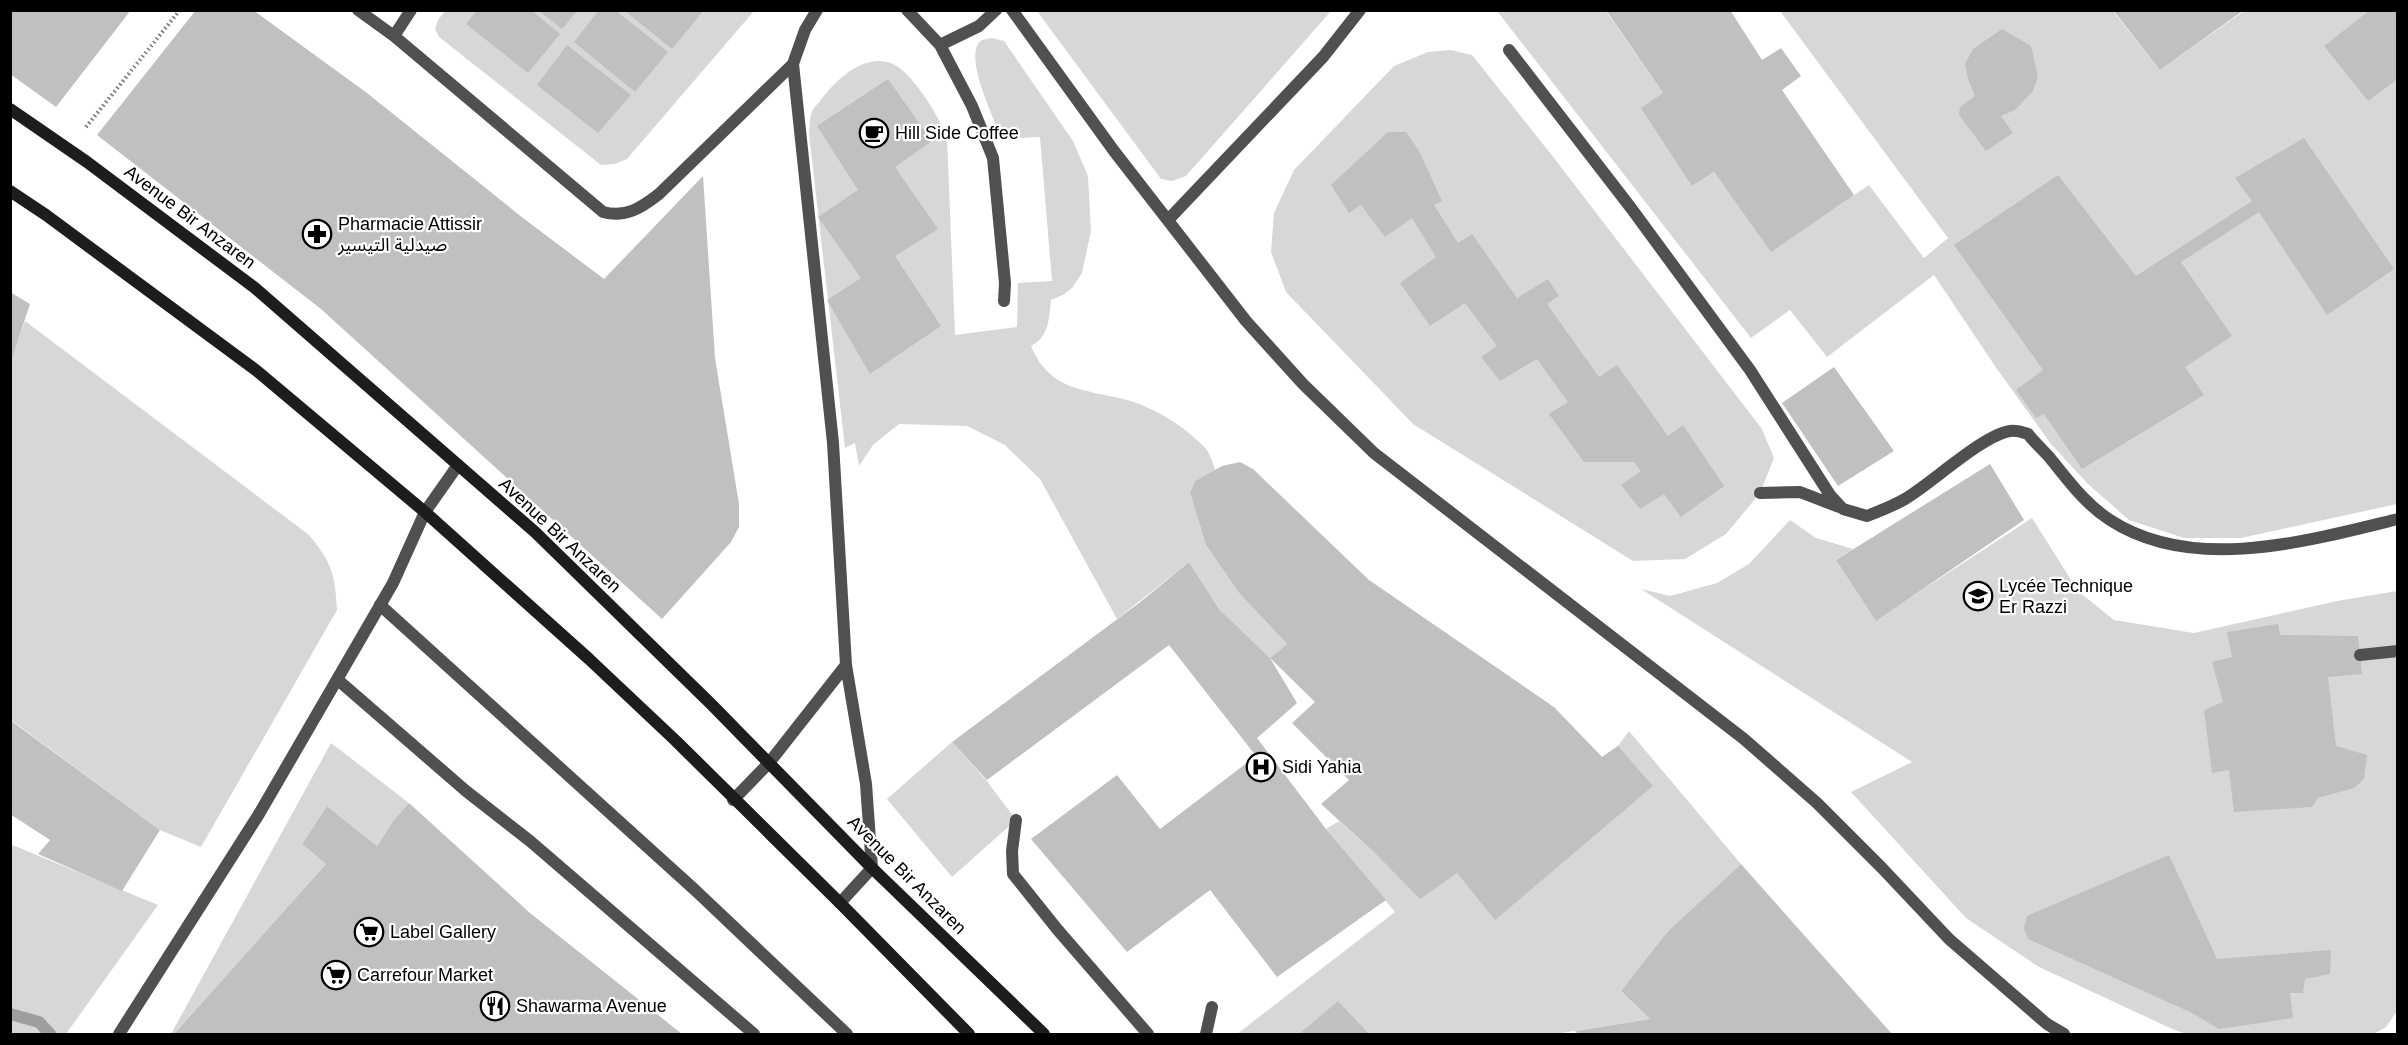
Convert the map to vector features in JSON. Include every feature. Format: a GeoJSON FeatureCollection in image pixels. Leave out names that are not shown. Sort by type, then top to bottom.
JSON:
{"type":"FeatureCollection","features":[{"type":"Feature","properties":{"kind":"main road","name":"Avenue Bir Anzaren"},"geometry":{"type":"LineString","coordinates":[[10,109],[68,149],[255,288],[534,532],[769,763],[872,868],[1044,1035]]}},
{"type":"Feature","properties":{"kind":"main road"},"geometry":{"type":"LineString","coordinates":[[10,191],[46,214],[257,371],[425,512],[598,667],[676,741],[733,800],[840,903],[969,1035]]}},
{"type":"Feature","properties":{"kind":"street"},"geometry":{"type":"LineString","coordinates":[[358,10],[394,36],[603,212],[614,215],[640,209],[659,194],[793,64]]}},
{"type":"Feature","properties":{"kind":"street"},"geometry":{"type":"LineString","coordinates":[[394,36],[411,10]]}},
{"type":"Feature","properties":{"kind":"street"},"geometry":{"type":"LineString","coordinates":[[817,10],[805,30],[793,64],[833,443],[846,665],[866,784],[872,868],[840,903]]}},
{"type":"Feature","properties":{"kind":"street"},"geometry":{"type":"LineString","coordinates":[[907,10],[940,45],[972,106],[993,158],[1005,283],[1004,301]]}},
{"type":"Feature","properties":{"kind":"street"},"geometry":{"type":"LineString","coordinates":[[940,45],[980,26],[996,10]]}},
{"type":"Feature","properties":{"kind":"street"},"geometry":{"type":"LineString","coordinates":[[1012,10],[1114,151],[1246,321],[1303,384],[1374,453],[1744,739],[1817,803],[1949,939],[2047,1024],[2064,1035]]}},
{"type":"Feature","properties":{"kind":"street"},"geometry":{"type":"LineString","coordinates":[[1168,220],[1323,57],[1360,10]]}},
{"type":"Feature","properties":{"kind":"street"},"geometry":{"type":"LineString","coordinates":[[1509,50],[1750,370],[1830,495],[1843,509]]}},
{"type":"Feature","properties":{"kind":"street"},"geometry":{"type":"LineString","coordinates":[[1760,493],[1800,492],[1867,516],[1905,499],[1973,450],[2001,434],[2019,431],[2028,434],[2069,483],[2108,519],[2139,536],[2159,543],[2216,551],[2280,543],[2397,519]]}},
{"type":"Feature","properties":{"kind":"street"},"geometry":{"type":"LineString","coordinates":[[119,1035],[259,814],[393,583],[425,512],[458,465]]}},
{"type":"Feature","properties":{"kind":"street"},"geometry":{"type":"LineString","coordinates":[[380,605],[695,890],[847,1035]]}},
{"type":"Feature","properties":{"kind":"street"},"geometry":{"type":"LineString","coordinates":[[2360,655],[2397,651]]}},
{"type":"Feature","properties":{"kind":"street"},"geometry":{"type":"LineString","coordinates":[[733,800],[769,763],[846,665]]}},
{"type":"Feature","properties":{"kind":"street"},"geometry":{"type":"LineString","coordinates":[[338,680],[466,791],[530,840],[754,1035]]}},
{"type":"Feature","properties":{"kind":"street"},"geometry":{"type":"LineString","coordinates":[[1016,820],[1012,851],[1013,874],[1148,1035]]}},
{"type":"Feature","properties":{"kind":"street"},"geometry":{"type":"LineString","coordinates":[[1206,1035],[1212,1007]]}},
{"type":"Feature","properties":{"kind":"path"},"geometry":{"type":"LineString","coordinates":[[68,149],[180,10]]}},
{"type":"Feature","properties":{"kind":"shaded area"},"geometry":{"type":"Polygon","coordinates":[[[445,11],[754,11],[627,159],[615,164],[601,165],[439,37],[435,29],[445,11]]]}},
{"type":"Feature","properties":{"kind":"shaded area"},"geometry":{"type":"Polygon","coordinates":[[[1037,11],[1331,11],[1186,176],[1172,181],[1161,179],[1037,11]]]}},
{"type":"Feature","properties":{"kind":"shaded area"},"geometry":{"type":"Polygon","coordinates":[[[1497,11],[1606,11],[1663,93],[1692,186],[1714,172],[1771,251],[1869,185],[1924,258],[1948,238],[1780,11],[2113,11],[2160,70],[2244,11],[2397,11],[2397,504],[2241,538],[2184,538],[2129,520],[2088,484],[2051,444],[1934,275],[1827,357],[1790,310],[1751,338],[1497,11]]]}},
{"type":"Feature","properties":{"kind":"shaded area"},"geometry":{"type":"Polygon","coordinates":[[[992,38],[1004,41],[1073,141],[1088,176],[1091,231],[1082,273],[1072,288],[1051,300],[1049,321],[1045,332],[1031,346],[1048,372],[1059,380],[1084,390],[1137,403],[1159,413],[1180,426],[1206,449],[1215,470],[1195,481],[1190,493],[1206,545],[1239,593],[1287,644],[1270,658],[1219,609],[1189,562],[1117,619],[1040,479],[1005,445],[967,426],[899,424],[873,445],[859,466],[855,443],[845,448],[809,134],[811,114],[842,77],[861,65],[882,61],[893,64],[908,76],[932,108],[947,137],[955,335],[1017,327],[1018,283],[1052,281],[1040,137],[1002,139],[982,88],[975,58],[977,47],[982,40],[992,38]]]}},
{"type":"Feature","properties":{"kind":"shaded area"},"geometry":{"type":"Polygon","coordinates":[[[1451,50],[1472,55],[1762,429],[1774,458],[1760,493],[1726,534],[1685,559],[1633,561],[1413,424],[1286,292],[1271,252],[1274,213],[1294,170],[1394,66],[1428,52],[1451,50]]]}},
{"type":"Feature","properties":{"kind":"shaded area"},"geometry":{"type":"Polygon","coordinates":[[[25,321],[309,535],[323,553],[331,570],[337,610],[201,847],[160,830],[11,720],[10,362],[25,321]]]}},
{"type":"Feature","properties":{"kind":"shaded area"},"geometry":{"type":"Polygon","coordinates":[[[2032,518],[2078,591],[2114,620],[2194,633],[2337,601],[2397,591],[2397,1011],[2386,1027],[2374,1034],[2186,1034],[2039,967],[1966,918],[1851,792],[1912,762],[1641,589],[1670,596],[1717,583],[1749,564],[1790,520],[1816,538],[1853,549],[1836,560],[1876,620],[2032,518]]]}},
{"type":"Feature","properties":{"kind":"shaded area"},"geometry":{"type":"Polygon","coordinates":[[[1553,707],[1602,757],[1618,746],[1629,731],[1741,864],[1667,932],[1621,991],[1650,1019],[1555,1034],[1237,1034],[1395,912],[1326,829],[1339,821],[1376,854],[1553,707]]]}},
{"type":"Feature","properties":{"kind":"shaded area"},"geometry":{"type":"Polygon","coordinates":[[[952,742],[986,780],[1016,820],[952,877],[887,799],[952,742]]]}},
{"type":"Feature","properties":{"kind":"shaded area"},"geometry":{"type":"Polygon","coordinates":[[[331,743],[409,803],[393,821],[377,846],[327,806],[302,844],[326,864],[174,1034],[171,1034],[331,743]]]}},
{"type":"Feature","properties":{"kind":"shaded area"},"geometry":{"type":"Polygon","coordinates":[[[10,844],[158,905],[66,1034],[11,1034],[10,844]]]}},
{"type":"Feature","properties":{"kind":"building"},"geometry":{"type":"Polygon","coordinates":[[[10,10],[131,10],[56,107],[10,74],[10,10]]]}},
{"type":"Feature","properties":{"kind":"building"},"geometry":{"type":"Polygon","coordinates":[[[196,10],[253,10],[367,93],[523,218],[604,279],[703,176],[715,358],[739,504],[739,527],[731,542],[662,619],[321,309],[97,135],[196,10]]]}},
{"type":"Feature","properties":{"kind":"building"},"geometry":{"type":"Polygon","coordinates":[[[477,10],[531,10],[560,34],[528,73],[466,24],[477,10]]]}},
{"type":"Feature","properties":{"kind":"building"},"geometry":{"type":"Polygon","coordinates":[[[538,10],[578,10],[562,29],[538,10]]]}},
{"type":"Feature","properties":{"kind":"building"},"geometry":{"type":"Polygon","coordinates":[[[599,10],[615,10],[668,52],[635,92],[574,42],[599,10]]]}},
{"type":"Feature","properties":{"kind":"building"},"geometry":{"type":"Polygon","coordinates":[[[624,10],[704,10],[672,49],[624,10]]]}},
{"type":"Feature","properties":{"kind":"building"},"geometry":{"type":"Polygon","coordinates":[[[1606,10],[1730,10],[1762,60],[1781,48],[1801,76],[1782,90],[1854,195],[1771,252],[1714,172],[1692,186],[1641,108],[1663,93],[1606,10]]]}},
{"type":"Feature","properties":{"kind":"building"},"geometry":{"type":"Polygon","coordinates":[[[2113,10],[2244,10],[2160,70],[2113,10]]]}},
{"type":"Feature","properties":{"kind":"building"},"geometry":{"type":"Polygon","coordinates":[[[2370,10],[2398,10],[2398,79],[2368,101],[2324,46],[2370,10]]]}},
{"type":"Feature","properties":{"kind":"building"},"geometry":{"type":"Polygon","coordinates":[[[2002,29],[2031,46],[2038,76],[2033,91],[2015,110],[2001,116],[2013,133],[1986,151],[1959,115],[1960,107],[1975,96],[1965,64],[1973,49],[2002,29]]]}},
{"type":"Feature","properties":{"kind":"building"},"geometry":{"type":"Polygon","coordinates":[[[567,45],[631,95],[598,133],[537,85],[567,45]]]}},
{"type":"Feature","properties":{"kind":"building"},"geometry":{"type":"Polygon","coordinates":[[[888,79],[932,141],[895,167],[938,229],[895,256],[941,326],[870,374],[827,300],[861,278],[818,217],[858,190],[817,126],[888,79]]]}},
{"type":"Feature","properties":{"kind":"building"},"geometry":{"type":"Polygon","coordinates":[[[1388,132],[1406,132],[1419,151],[1442,201],[1434,205],[1458,243],[1472,234],[1517,298],[1548,279],[1559,296],[1547,304],[1599,377],[1617,365],[1668,436],[1683,425],[1724,486],[1681,517],[1664,494],[1640,509],[1621,485],[1641,471],[1634,462],[1584,462],[1549,414],[1568,402],[1537,359],[1500,381],[1481,357],[1497,346],[1465,303],[1430,326],[1400,283],[1436,257],[1412,218],[1385,237],[1361,205],[1349,213],[1331,185],[1388,132]]]}},
{"type":"Feature","properties":{"kind":"building"},"geometry":{"type":"Polygon","coordinates":[[[2304,138],[2394,269],[2327,315],[2259,212],[2181,262],[2232,336],[2185,367],[2204,395],[2082,469],[2044,414],[2036,418],[2016,390],[2043,370],[1954,245],[2058,175],[2136,276],[2252,201],[2235,178],[2304,138]]]}},
{"type":"Feature","properties":{"kind":"building"},"geometry":{"type":"Polygon","coordinates":[[[10,292],[30,304],[11,361],[10,361],[10,292]]]}},
{"type":"Feature","properties":{"kind":"building"},"geometry":{"type":"Polygon","coordinates":[[[1834,367],[1894,451],[1838,486],[1782,403],[1834,367]]]}},
{"type":"Feature","properties":{"kind":"building"},"geometry":{"type":"Polygon","coordinates":[[[1240,462],[1253,469],[1369,580],[1554,707],[1602,757],[1618,746],[1653,786],[1495,920],[1457,873],[1420,899],[1376,854],[1321,804],[1349,780],[1292,723],[1315,702],[1270,658],[1287,644],[1239,593],[1206,545],[1190,493],[1195,481],[1222,466],[1240,462]]]}},
{"type":"Feature","properties":{"kind":"building"},"geometry":{"type":"Polygon","coordinates":[[[1990,464],[2024,520],[1876,621],[1836,560],[1990,464]]]}},
{"type":"Feature","properties":{"kind":"building","name":"Sidi Yahia"},"geometry":{"type":"Polygon","coordinates":[[[1189,562],[1219,609],[1270,658],[1297,703],[1257,738],[1326,829],[1386,900],[1277,977],[1210,890],[1127,952],[1031,839],[1117,775],[1160,829],[1256,756],[1169,645],[987,780],[952,742],[1139,603],[1189,562]]]}},
{"type":"Feature","properties":{"kind":"building"},"geometry":{"type":"Polygon","coordinates":[[[2278,624],[2280,635],[2358,636],[2362,674],[2328,677],[2336,746],[2367,755],[2364,779],[2354,788],[2318,798],[2312,807],[2234,812],[2229,770],[2212,773],[2204,710],[2223,702],[2212,662],[2232,657],[2227,632],[2278,624]]]}},
{"type":"Feature","properties":{"kind":"building"},"geometry":{"type":"Polygon","coordinates":[[[10,720],[160,830],[122,891],[38,854],[50,840],[10,814],[10,720]]]}},
{"type":"Feature","properties":{"kind":"building","name":"Label Gallery"},"geometry":{"type":"Polygon","coordinates":[[[409,803],[530,913],[682,1034],[174,1034],[326,864],[302,844],[327,806],[377,846],[393,821],[409,803]]]}},
{"type":"Feature","properties":{"kind":"building"},"geometry":{"type":"Polygon","coordinates":[[[2169,855],[2217,959],[2331,950],[2330,974],[2305,979],[2303,993],[2290,993],[2293,1018],[2219,1029],[2190,1012],[2028,939],[2024,928],[2027,916],[2169,855]]]}},
{"type":"Feature","properties":{"kind":"building"},"geometry":{"type":"Polygon","coordinates":[[[1741,864],[1892,1034],[1578,1034],[1575,1031],[1650,1019],[1621,991],[1667,932],[1741,864]]]}},
{"type":"Feature","properties":{"kind":"building"},"geometry":{"type":"Polygon","coordinates":[[[1338,1001],[1369,1034],[1299,1034],[1338,1001]]]}},
{"type":"Feature","properties":{"kind":"waterway"},"geometry":{"type":"LineString","coordinates":[[10,1014],[39,1022],[50,1034]]}},
{"type":"Feature","properties":{"kind":"place","name":"Hill Side Coffee"},"geometry":{"type":"Point","coordinates":[874,133]}},
{"type":"Feature","properties":{"kind":"place","name":"Pharmacie Attissir صيدلية التيسير"},"geometry":{"type":"Point","coordinates":[317,234]}},
{"type":"Feature","properties":{"kind":"place","name":"Lycée Technique Er Razzi"},"geometry":{"type":"Point","coordinates":[1978,596]}},
{"type":"Feature","properties":{"kind":"place","name":"Sidi Yahia"},"geometry":{"type":"Point","coordinates":[1261,767]}},
{"type":"Feature","properties":{"kind":"place","name":"Label Gallery"},"geometry":{"type":"Point","coordinates":[369,932]}},
{"type":"Feature","properties":{"kind":"place","name":"Carrefour Market"},"geometry":{"type":"Point","coordinates":[336,975]}},
{"type":"Feature","properties":{"kind":"place","name":"Shawarma Avenue"},"geometry":{"type":"Point","coordinates":[495,1006]}}]}
